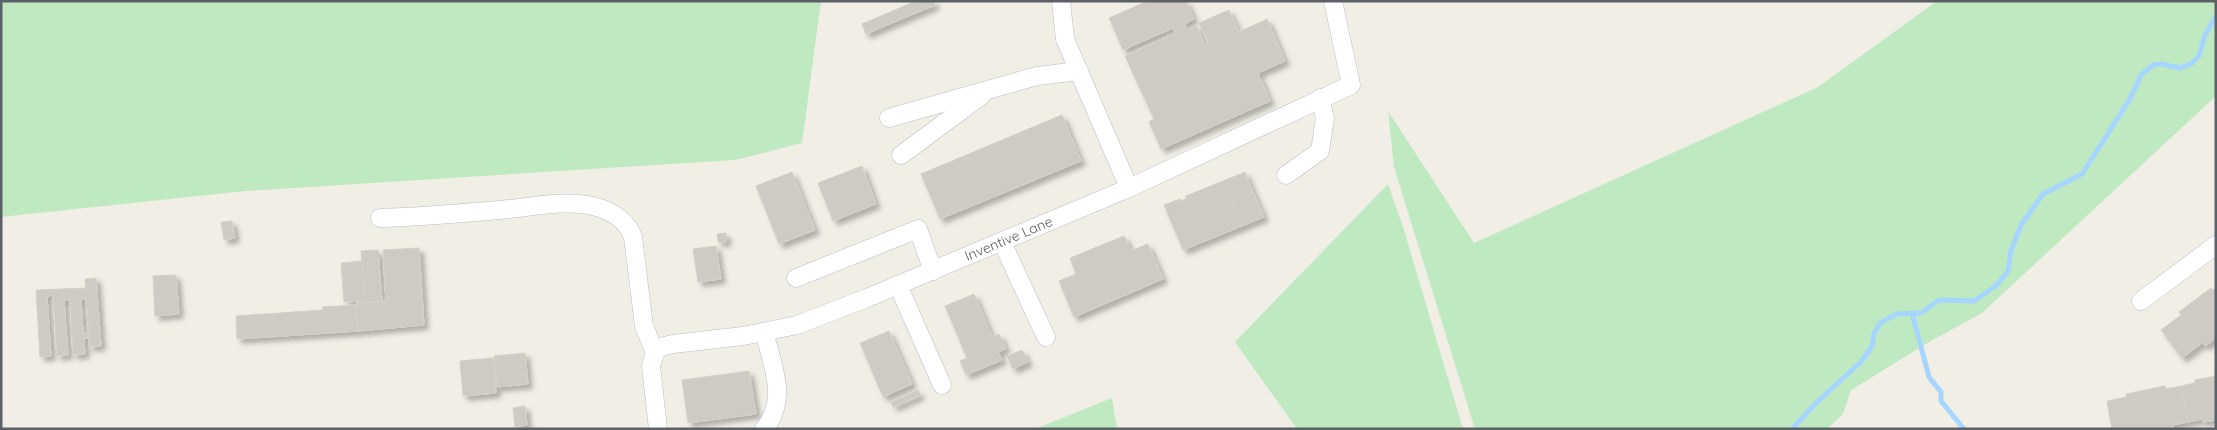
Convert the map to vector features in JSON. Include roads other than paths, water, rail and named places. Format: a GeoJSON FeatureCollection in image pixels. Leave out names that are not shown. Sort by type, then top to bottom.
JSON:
{"type":"FeatureCollection","features":[{"type":"Feature","properties":{"kind":"street"},"geometry":{"type":"LineString","coordinates":[[1061,1],[1064,39],[1129,188]]}},
{"type":"Feature","properties":{"kind":"street","name":"Inventive Lane"},"geometry":{"type":"LineString","coordinates":[[655,353],[661,347],[673,344],[764,332],[797,325],[933,271],[1129,188],[1351,85],[1333,1]]}},
{"type":"Feature","properties":{"kind":"street"},"geometry":{"type":"LineString","coordinates":[[889,118],[1037,76],[1079,71]]}},
{"type":"Feature","properties":{"kind":"street"},"geometry":{"type":"LineString","coordinates":[[901,155],[989,90]]}},
{"type":"Feature","properties":{"kind":"street"},"geometry":{"type":"LineString","coordinates":[[1286,175],[1320,151],[1325,118],[1320,98]]}},
{"type":"Feature","properties":{"kind":"street"},"geometry":{"type":"LineString","coordinates":[[380,218],[425,217],[550,205],[583,205],[601,208],[618,217],[630,227],[634,237],[644,326],[655,353],[651,366],[658,429]]}},
{"type":"Feature","properties":{"kind":"street"},"geometry":{"type":"LineString","coordinates":[[796,278],[918,229],[933,271]]}},
{"type":"Feature","properties":{"kind":"street"},"geometry":{"type":"LineString","coordinates":[[1002,242],[1046,337]]}},
{"type":"Feature","properties":{"kind":"street"},"geometry":{"type":"LineString","coordinates":[[2141,302],[2216,244]]}},
{"type":"Feature","properties":{"kind":"street"},"geometry":{"type":"LineString","coordinates":[[898,285],[942,385]]}},
{"type":"Feature","properties":{"kind":"street"},"geometry":{"type":"LineString","coordinates":[[764,332],[779,390],[772,420],[764,429]]}},
{"type":"Feature","properties":{"kind":"waterway"},"geometry":{"type":"LineString","coordinates":[[1792,429],[1818,401],[1862,361],[1872,346],[1874,334],[1880,323],[1897,314],[1921,313],[1939,300],[1974,301],[1997,285],[2008,271],[2011,251],[2021,225],[2043,194],[2082,174],[2130,99],[2141,75],[2153,65],[2161,64],[2180,68],[2191,64],[2199,56],[2205,35],[2216,16]]}},
{"type":"Feature","properties":{"kind":"waterway"},"geometry":{"type":"LineString","coordinates":[[1912,313],[1929,377],[1941,392],[1941,401],[1964,429]]}}]}
